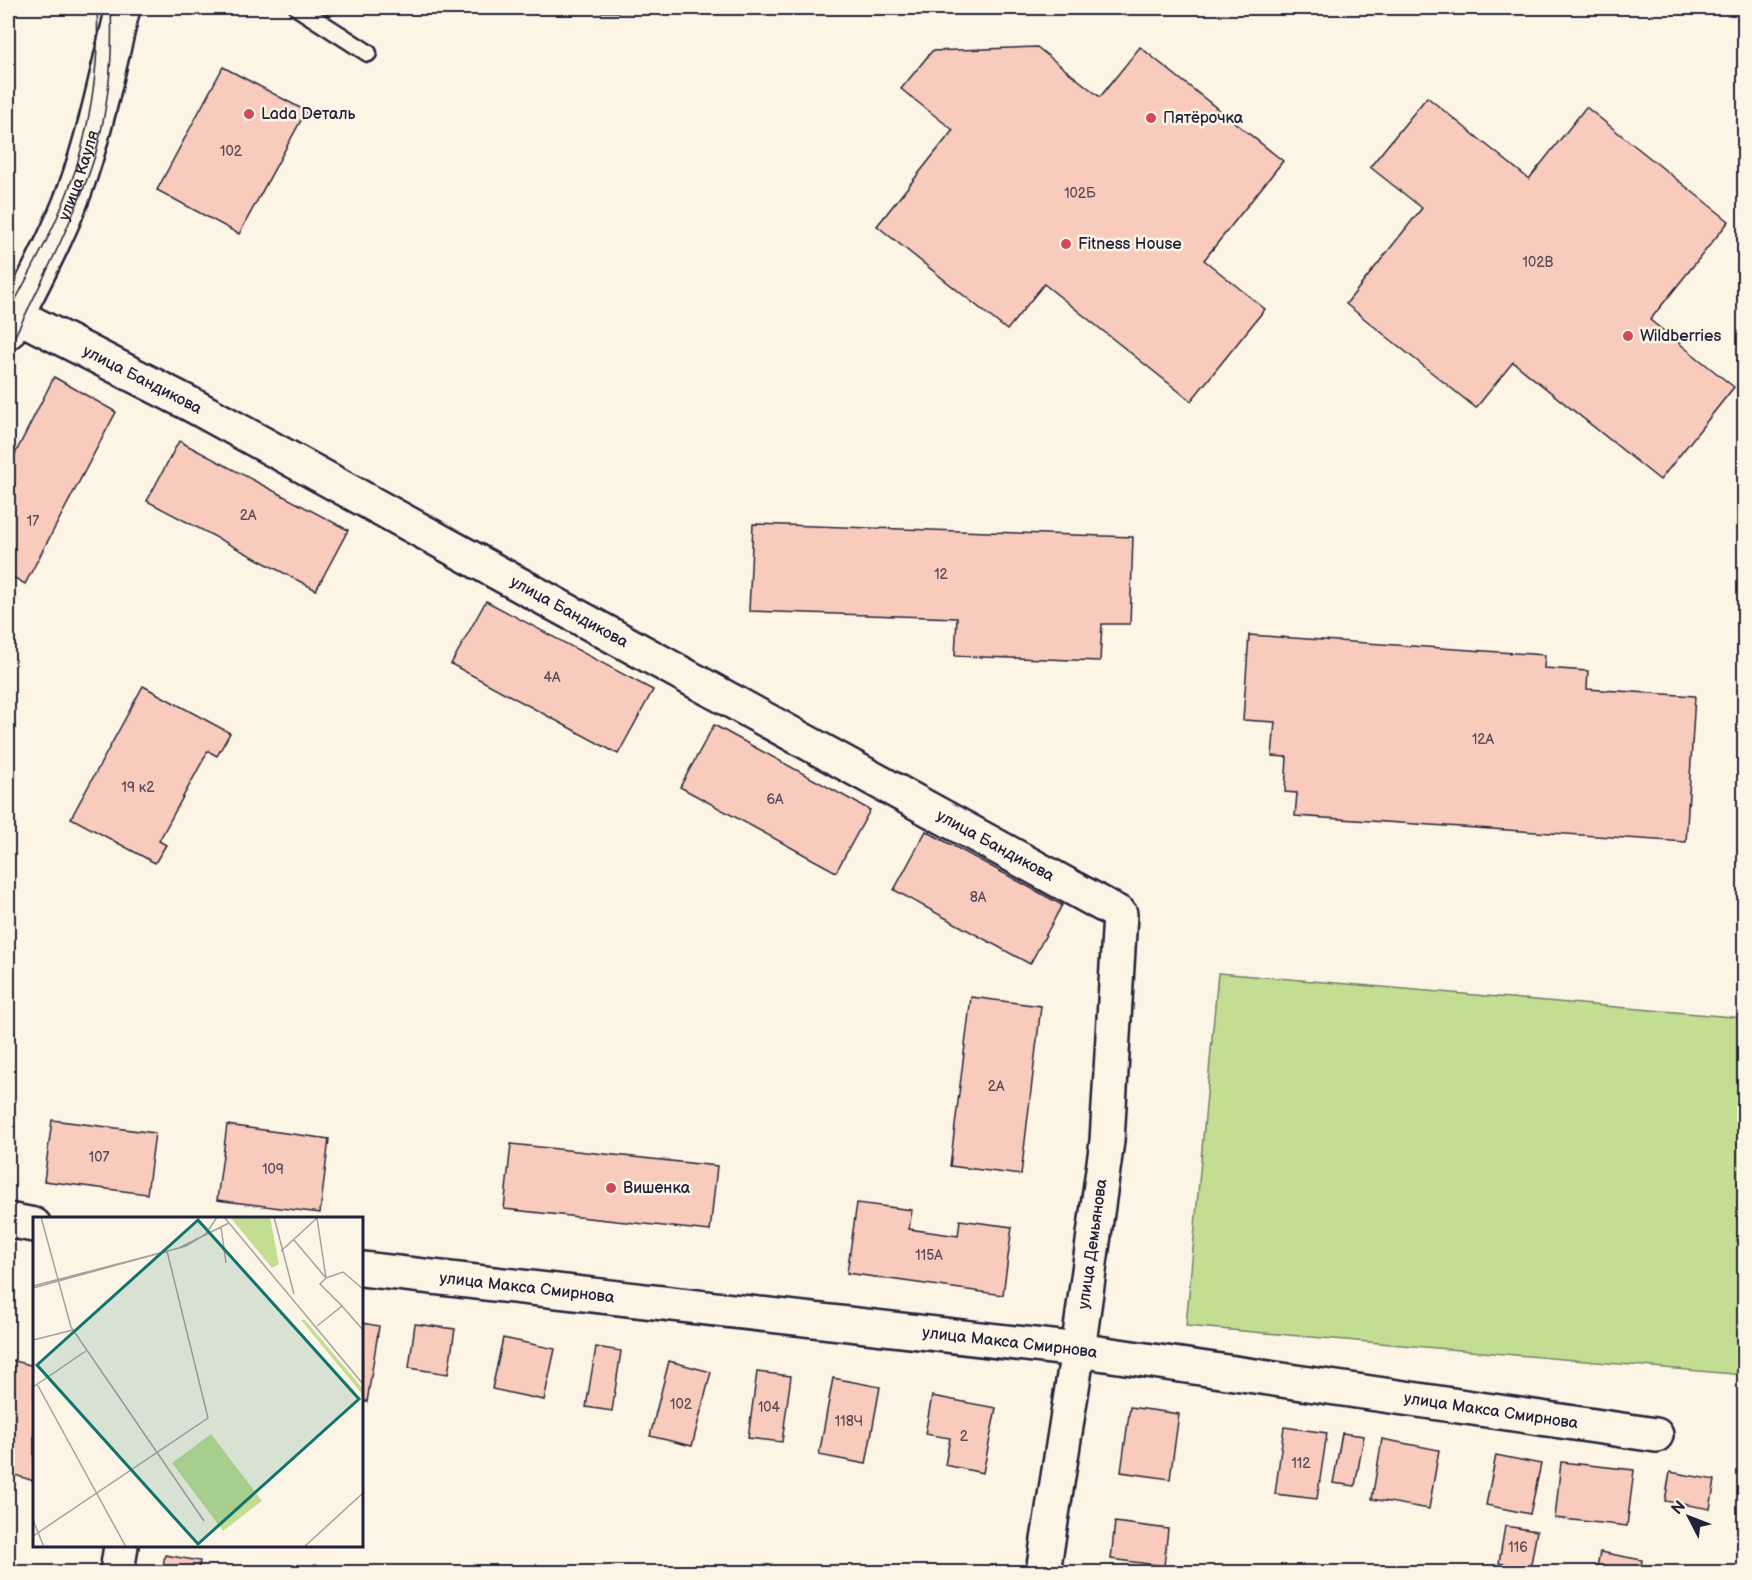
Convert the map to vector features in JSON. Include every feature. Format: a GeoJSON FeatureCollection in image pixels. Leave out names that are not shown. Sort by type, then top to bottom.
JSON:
{"type":"FeatureCollection","features":[{"type":"Feature","properties":{"kind":"street","name":"улица Кауля"},"geometry":{"type":"LineString","coordinates":[[12,324],[54,240],[74,192],[88,151],[123,8]]}},
{"type":"Feature","properties":{"kind":"street","name":"улица Бандикова"},"geometry":{"type":"LineString","coordinates":[[12,324],[192,405],[1120,914]]}},
{"type":"Feature","properties":{"kind":"street","name":"улица Демьянова"},"geometry":{"type":"LineString","coordinates":[[1043,1572],[1078,1350],[1107,1142],[1120,914]]}},
{"type":"Feature","properties":{"kind":"street"},"geometry":{"type":"LineString","coordinates":[[8,1220],[33,1225]]}},
{"type":"Feature","properties":{"kind":"street","name":"улица Макса Смирнова"},"geometry":{"type":"LineString","coordinates":[[363,1269],[1078,1350],[1656,1435]]}},
{"type":"Feature","properties":{"kind":"street"},"geometry":{"type":"LineString","coordinates":[[117,1572],[121,1547]]}},
{"type":"Feature","properties":{"kind":"lane"},"geometry":{"type":"LineString","coordinates":[[298,8],[368,53]]}},
{"type":"Feature","properties":{"kind":"green space"},"geometry":{"type":"Polygon","coordinates":[[[1218,973],[1744,1018],[1744,1375],[1186,1326],[1218,973]]]}},
{"type":"Feature","properties":{"kind":"building"},"geometry":{"type":"Polygon","coordinates":[[[468,8],[657,8],[657,12],[474,12],[468,8]]]}},
{"type":"Feature","properties":{"kind":"building"},"geometry":{"type":"Polygon","coordinates":[[[1037,47],[1100,97],[1140,47],[1283,161],[1204,260],[1265,309],[1191,401],[1044,284],[1007,330],[877,226],[953,130],[901,89],[932,51],[1037,47]]]}},
{"type":"Feature","properties":{"kind":"building"},"geometry":{"type":"Polygon","coordinates":[[[223,67],[306,111],[239,234],[157,190],[223,67]]]}},
{"type":"Feature","properties":{"kind":"building"},"geometry":{"type":"Polygon","coordinates":[[[1427,97],[1529,179],[1586,107],[1729,221],[1650,320],[1734,387],[1660,480],[1513,362],[1476,408],[1346,304],[1422,208],[1370,167],[1427,97]]]}},
{"type":"Feature","properties":{"kind":"building"},"geometry":{"type":"Polygon","coordinates":[[[54,377],[116,412],[25,584],[8,574],[8,468],[54,377]]]}},
{"type":"Feature","properties":{"kind":"building"},"geometry":{"type":"Polygon","coordinates":[[[179,441],[348,530],[316,590],[147,501],[179,441]]]}},
{"type":"Feature","properties":{"kind":"building"},"geometry":{"type":"Polygon","coordinates":[[[753,524],[1133,537],[1130,624],[1102,624],[1100,661],[955,656],[957,618],[749,611],[753,524]]]}},
{"type":"Feature","properties":{"kind":"building"},"geometry":{"type":"Polygon","coordinates":[[[486,601],[653,690],[618,754],[451,664],[486,601]]]}},
{"type":"Feature","properties":{"kind":"building"},"geometry":{"type":"Polygon","coordinates":[[[1249,635],[1545,655],[1544,668],[1588,671],[1587,689],[1695,696],[1686,842],[1295,816],[1297,793],[1285,792],[1287,757],[1272,756],[1275,722],[1243,720],[1249,635]]]}},
{"type":"Feature","properties":{"kind":"building"},"geometry":{"type":"Polygon","coordinates":[[[143,686],[230,733],[217,756],[208,751],[159,841],[166,845],[155,863],[71,818],[143,686]]]}},
{"type":"Feature","properties":{"kind":"building"},"geometry":{"type":"Polygon","coordinates":[[[714,725],[870,810],[836,872],[680,787],[714,725]]]}},
{"type":"Feature","properties":{"kind":"building"},"geometry":{"type":"Polygon","coordinates":[[[926,831],[1062,905],[1030,964],[894,890],[926,831]]]}},
{"type":"Feature","properties":{"kind":"building"},"geometry":{"type":"Polygon","coordinates":[[[971,997],[1041,1006],[1021,1175],[950,1166],[971,997]]]}},
{"type":"Feature","properties":{"kind":"building"},"geometry":{"type":"Polygon","coordinates":[[[52,1120],[155,1133],[147,1194],[44,1181],[52,1120]]]}},
{"type":"Feature","properties":{"kind":"building"},"geometry":{"type":"Polygon","coordinates":[[[227,1125],[329,1139],[320,1213],[217,1200],[227,1125]]]}},
{"type":"Feature","properties":{"kind":"building","name":"Вишенка"},"geometry":{"type":"Polygon","coordinates":[[[511,1144],[717,1166],[710,1231],[504,1209],[511,1144]]]}},
{"type":"Feature","properties":{"kind":"building"},"geometry":{"type":"Polygon","coordinates":[[[857,1203],[912,1210],[909,1229],[958,1236],[960,1220],[1012,1227],[1003,1295],[847,1273],[857,1203]]]}},
{"type":"Feature","properties":{"kind":"building"},"geometry":{"type":"Polygon","coordinates":[[[363,1323],[379,1326],[367,1402],[363,1401],[363,1323]]]}},
{"type":"Feature","properties":{"kind":"building"},"geometry":{"type":"Polygon","coordinates":[[[415,1324],[455,1329],[448,1374],[409,1368],[415,1324]]]}},
{"type":"Feature","properties":{"kind":"building"},"geometry":{"type":"Polygon","coordinates":[[[503,1338],[555,1349],[544,1400],[492,1389],[503,1338]]]}},
{"type":"Feature","properties":{"kind":"building"},"geometry":{"type":"Polygon","coordinates":[[[596,1347],[621,1351],[612,1411],[586,1407],[596,1347]]]}},
{"type":"Feature","properties":{"kind":"building"},"geometry":{"type":"Polygon","coordinates":[[[8,1359],[33,1366],[33,1481],[8,1473],[8,1359]]]}},
{"type":"Feature","properties":{"kind":"building"},"geometry":{"type":"Polygon","coordinates":[[[669,1361],[711,1372],[692,1446],[650,1436],[669,1361]]]}},
{"type":"Feature","properties":{"kind":"building"},"geometry":{"type":"Polygon","coordinates":[[[757,1372],[791,1376],[782,1442],[748,1438],[757,1372]]]}},
{"type":"Feature","properties":{"kind":"building"},"geometry":{"type":"Polygon","coordinates":[[[833,1378],[880,1387],[866,1464],[819,1455],[833,1378]]]}},
{"type":"Feature","properties":{"kind":"building"},"geometry":{"type":"Polygon","coordinates":[[[932,1396],[996,1408],[983,1473],[945,1465],[950,1438],[925,1434],[932,1396]]]}},
{"type":"Feature","properties":{"kind":"building"},"geometry":{"type":"Polygon","coordinates":[[[1130,1407],[1179,1414],[1170,1479],[1121,1472],[1130,1407]]]}},
{"type":"Feature","properties":{"kind":"building"},"geometry":{"type":"Polygon","coordinates":[[[1284,1427],[1327,1433],[1317,1499],[1275,1494],[1284,1427]]]}},
{"type":"Feature","properties":{"kind":"building"},"geometry":{"type":"Polygon","coordinates":[[[1342,1433],[1364,1436],[1355,1486],[1333,1483],[1342,1433]]]}},
{"type":"Feature","properties":{"kind":"building"},"geometry":{"type":"Polygon","coordinates":[[[1382,1439],[1439,1450],[1429,1509],[1372,1499],[1382,1439]]]}},
{"type":"Feature","properties":{"kind":"building"},"geometry":{"type":"Polygon","coordinates":[[[1496,1455],[1541,1464],[1530,1514],[1486,1505],[1496,1455]]]}},
{"type":"Feature","properties":{"kind":"building"},"geometry":{"type":"Polygon","coordinates":[[[1561,1462],[1634,1470],[1627,1526],[1555,1518],[1561,1462]]]}},
{"type":"Feature","properties":{"kind":"building"},"geometry":{"type":"Polygon","coordinates":[[[1670,1472],[1715,1480],[1710,1509],[1665,1501],[1670,1472]]]}},
{"type":"Feature","properties":{"kind":"building"},"geometry":{"type":"Polygon","coordinates":[[[1115,1522],[1168,1529],[1164,1566],[1111,1559],[1115,1522]]]}},
{"type":"Feature","properties":{"kind":"building"},"geometry":{"type":"Polygon","coordinates":[[[1505,1526],[1537,1531],[1530,1569],[1499,1563],[1505,1526]]]}},
{"type":"Feature","properties":{"kind":"building"},"geometry":{"type":"Polygon","coordinates":[[[1600,1552],[1642,1560],[1640,1572],[1596,1572],[1600,1552]]]}},
{"type":"Feature","properties":{"kind":"building"},"geometry":{"type":"Polygon","coordinates":[[[165,1555],[200,1561],[198,1572],[162,1572],[165,1555]]]}},
{"type":"Feature","properties":{"kind":"building"},"geometry":{"type":"Polygon","coordinates":[[[883,1568],[910,1572],[882,1572],[883,1568]]]}},
{"type":"Feature","properties":{"kind":"tram line"},"geometry":{"type":"LineString","coordinates":[[8,314],[55,223],[82,147],[95,77],[97,8]]}},
{"type":"Feature","properties":{"kind":"tram line"},"geometry":{"type":"LineString","coordinates":[[8,350],[59,245],[94,160],[102,127],[111,59],[111,8]]}},
{"type":"Feature","properties":{"kind":"place","name":"Lada Dеталь"},"geometry":{"type":"Point","coordinates":[249,114]}},
{"type":"Feature","properties":{"kind":"place","name":"Пятёрочка"},"geometry":{"type":"Point","coordinates":[1151,118]}},
{"type":"Feature","properties":{"kind":"place","name":"Fitness House"},"geometry":{"type":"Point","coordinates":[1066,244]}},
{"type":"Feature","properties":{"kind":"place","name":"Wildberries"},"geometry":{"type":"Point","coordinates":[1628,336]}},
{"type":"Feature","properties":{"kind":"place","name":"Вишенка"},"geometry":{"type":"Point","coordinates":[611,1188]}}]}
